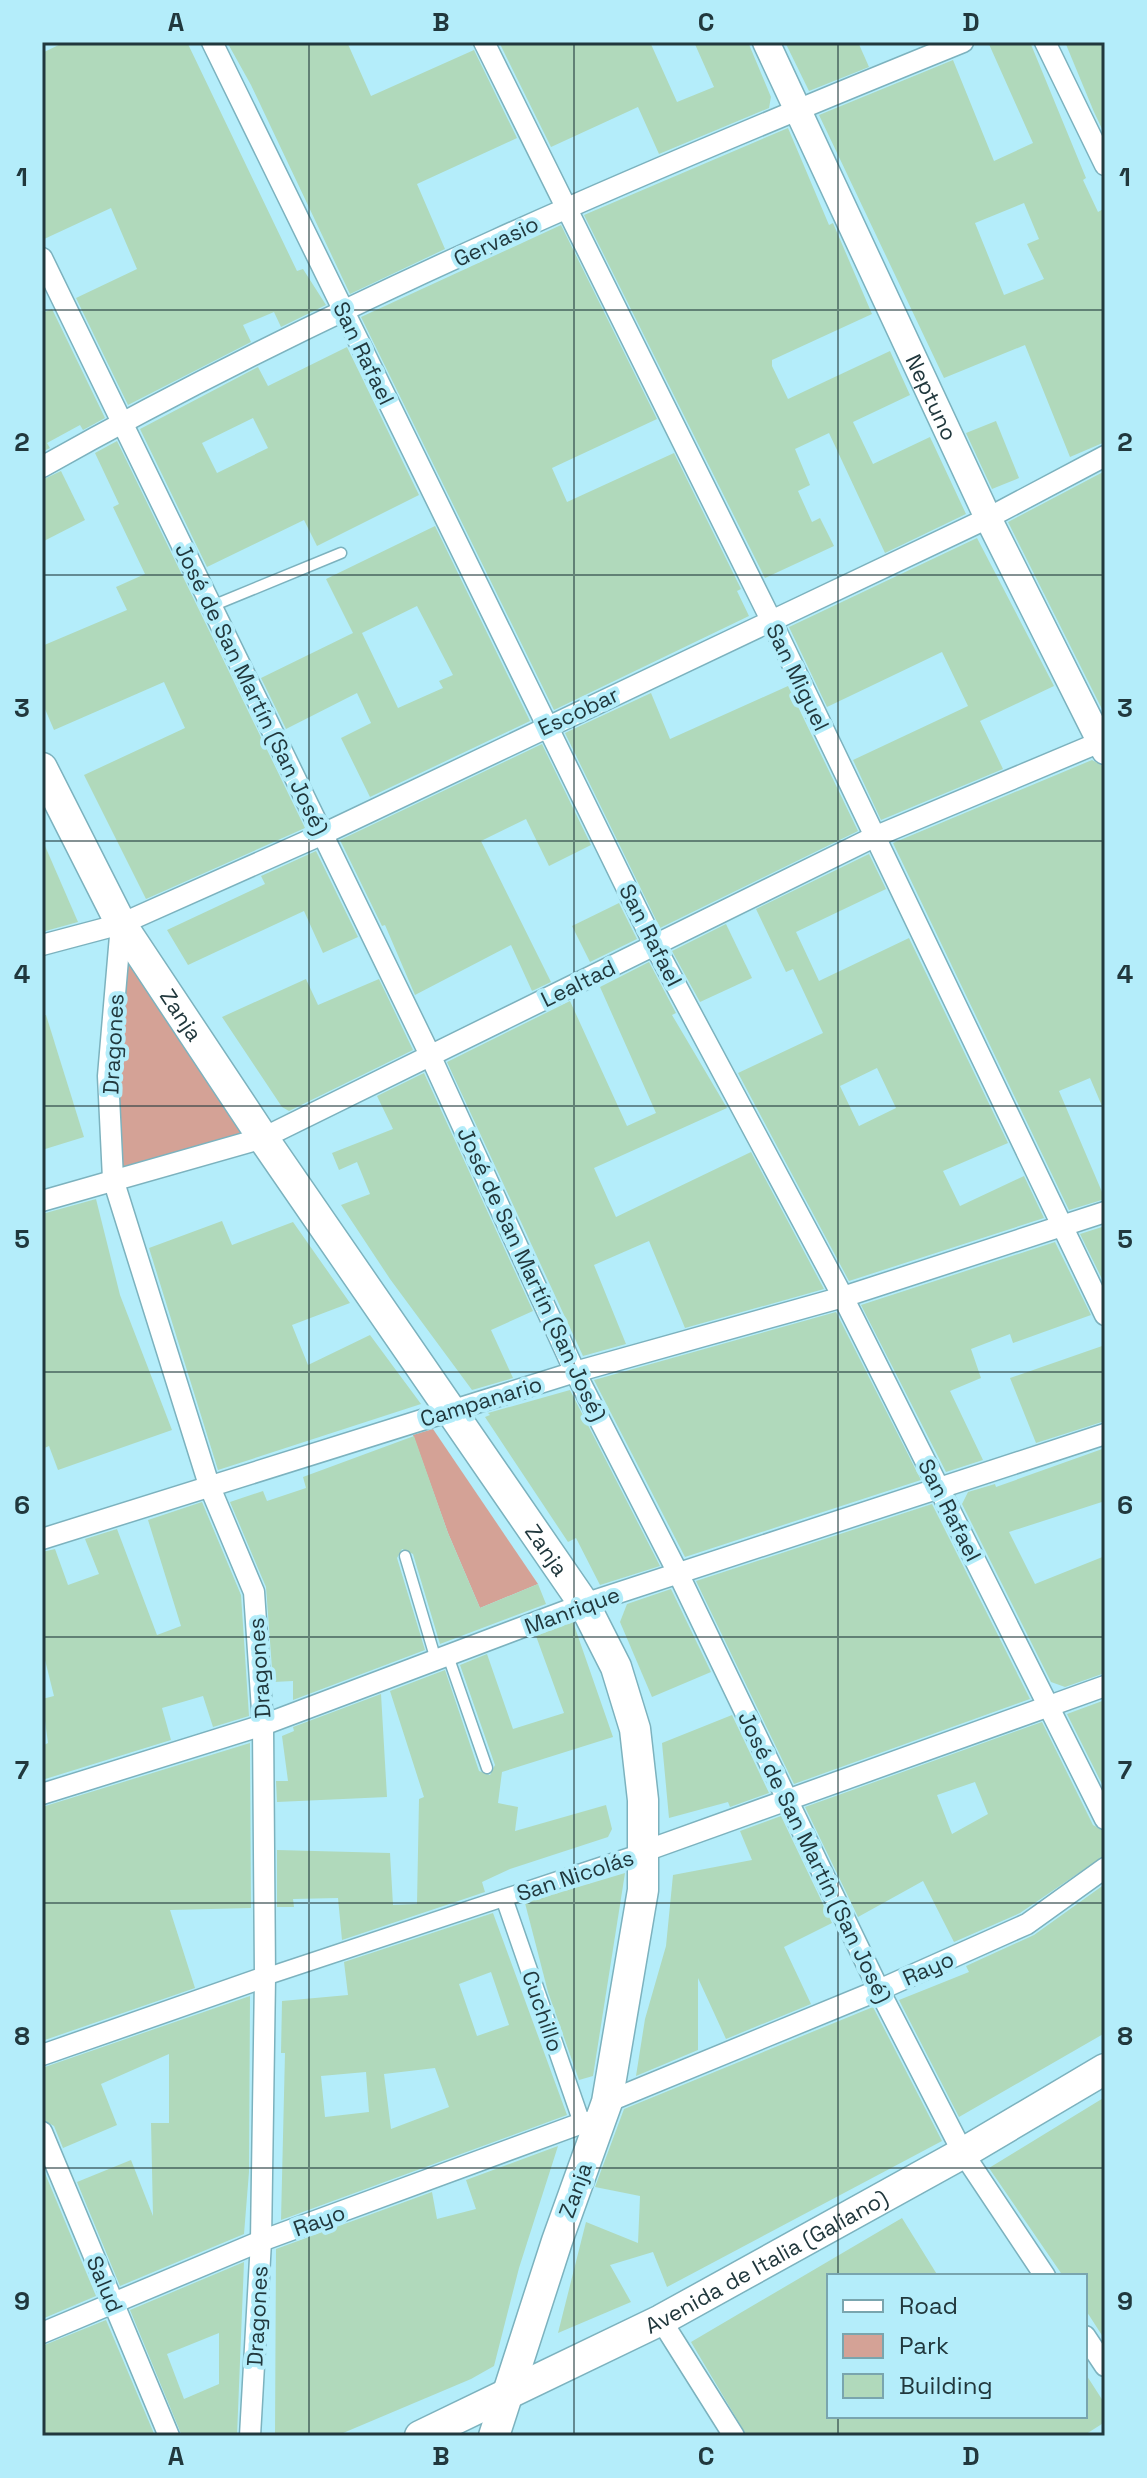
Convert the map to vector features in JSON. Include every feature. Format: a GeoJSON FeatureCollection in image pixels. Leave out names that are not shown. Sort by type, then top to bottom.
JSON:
{"type":"FeatureCollection","features":[{"type":"Feature","properties":{"kind":"main road","name":"Zanja"},"geometry":{"type":"LineString","coordinates":[[42,768],[51,804],[121,924],[263,1138],[584,1604],[616,1667],[631,1710],[641,1760],[645,1851],[636,1943],[597,2115],[494,2436]]}},
{"type":"Feature","properties":{"kind":"main road","name":"Avenida de Italia (Galiano)"},"geometry":{"type":"LineString","coordinates":[[420,2436],[661,2320],[963,2153],[1105,2069]]}},
{"type":"Feature","properties":{"kind":"street","name":"San Rafael"},"geometry":{"type":"LineString","coordinates":[[212,42],[655,946],[843,1297],[1105,1819]]}},
{"type":"Feature","properties":{"kind":"street","name":"San Miguel"},"geometry":{"type":"LineString","coordinates":[[484,42],[771,620],[1105,1315]]}},
{"type":"Feature","properties":{"kind":"street","name":"Neptuno"},"geometry":{"type":"LineString","coordinates":[[766,42],[988,518],[1104,745]]}},
{"type":"Feature","properties":{"kind":"street","name":"Gervasio"},"geometry":{"type":"LineString","coordinates":[[42,467],[122,422],[344,312],[567,207],[963,42]]}},
{"type":"Feature","properties":{"kind":"street"},"geometry":{"type":"LineString","coordinates":[[1045,42],[1105,165]]}},
{"type":"Feature","properties":{"kind":"street","name":"José de San Martín (San José)"},"geometry":{"type":"LineString","coordinates":[[42,258],[430,1055],[575,1372],[678,1573],[879,1990],[963,2153],[1044,2274]]}},
{"type":"Feature","properties":{"kind":"street","name":"Escobar"},"geometry":{"type":"LineString","coordinates":[[42,945],[121,924],[323,834],[988,518],[1105,456]]}},
{"type":"Feature","properties":{"kind":"street","name":"Lealtad"},"geometry":{"type":"LineString","coordinates":[[42,1201],[263,1138],[874,837],[1104,745]]}},
{"type":"Feature","properties":{"kind":"street","name":"Dragones"},"geometry":{"type":"LineString","coordinates":[[121,924],[108,1076],[113,1179],[209,1485],[254,1592],[263,1725],[265,1977],[261,2241],[250,2436]]}},
{"type":"Feature","properties":{"kind":"street","name":"Campanario"},"geometry":{"type":"LineString","coordinates":[[42,1539],[575,1372],[843,1297],[1105,1212]]}},
{"type":"Feature","properties":{"kind":"street","name":"Manrique"},"geometry":{"type":"LineString","coordinates":[[42,1794],[263,1725],[584,1604],[1105,1434]]}},
{"type":"Feature","properties":{"kind":"street","name":"San Nicolás"},"geometry":{"type":"LineString","coordinates":[[42,2055],[265,1977],[645,1851],[1105,1686]]}},
{"type":"Feature","properties":{"kind":"street","name":"Rayo"},"geometry":{"type":"LineString","coordinates":[[42,2333],[261,2241],[597,2115],[1027,1924],[1105,1868]]}},
{"type":"Feature","properties":{"kind":"street","name":"Cuchillo"},"geometry":{"type":"LineString","coordinates":[[504,1898],[597,2115]]}},
{"type":"Feature","properties":{"kind":"street","name":"Salud"},"geometry":{"type":"LineString","coordinates":[[42,2132],[169,2436]]}},
{"type":"Feature","properties":{"kind":"street"},"geometry":{"type":"LineString","coordinates":[[661,2320],[734,2436]]}},
{"type":"Feature","properties":{"kind":"street"},"geometry":{"type":"LineString","coordinates":[[1087,2339],[1105,2366]]}},
{"type":"Feature","properties":{"kind":"lane"},"geometry":{"type":"LineString","coordinates":[[212,606],[341,553]]}},
{"type":"Feature","properties":{"kind":"lane"},"geometry":{"type":"LineString","coordinates":[[405,1556],[487,1768]]}},
{"type":"Feature","properties":{"kind":"green space"},"geometry":{"type":"Polygon","coordinates":[[[121,924],[263,1138],[113,1179],[121,924]]]}},
{"type":"Feature","properties":{"kind":"green space"},"geometry":{"type":"Polygon","coordinates":[[[433,1429],[538,1584],[480,1608],[448,1533],[413,1435],[433,1429]]]}},
{"type":"Feature","properties":{"kind":"building"},"geometry":{"type":"Polygon","coordinates":[[[65,42],[187,42],[297,271],[303,269],[326,305],[281,327],[274,312],[243,325],[251,342],[128,405],[76,298],[137,269],[111,208],[42,240],[42,53],[65,42]]]}},
{"type":"Feature","properties":{"kind":"building"},"geometry":{"type":"Polygon","coordinates":[[[227,42],[347,42],[371,96],[474,50],[517,138],[417,184],[445,249],[350,294],[251,85],[227,42]]]}},
{"type":"Feature","properties":{"kind":"building"},"geometry":{"type":"Polygon","coordinates":[[[499,42],[650,42],[677,102],[714,87],[694,42],[748,42],[771,97],[769,108],[659,154],[638,107],[551,147],[499,42]]]}},
{"type":"Feature","properties":{"kind":"building"},"geometry":{"type":"Polygon","coordinates":[[[785,42],[858,42],[869,67],[809,91],[785,42]]]}},
{"type":"Feature","properties":{"kind":"building"},"geometry":{"type":"Polygon","coordinates":[[[988,42],[1030,42],[1086,178],[1083,180],[1098,212],[1105,208],[1105,442],[1070,457],[1025,345],[944,378],[819,115],[953,60],[994,161],[1033,143],[988,42]],[[1024,203],[975,223],[1004,295],[1044,279],[1027,244],[1039,239],[1024,203]]]}},
{"type":"Feature","properties":{"kind":"building"},"geometry":{"type":"Polygon","coordinates":[[[1065,42],[1105,42],[1105,135],[1094,112],[1065,42]]]}},
{"type":"Feature","properties":{"kind":"building"},"geometry":{"type":"Polygon","coordinates":[[[788,128],[829,225],[833,223],[872,314],[772,360],[772,366],[788,399],[890,351],[910,395],[853,422],[873,464],[930,437],[966,514],[885,553],[829,433],[795,449],[810,485],[798,491],[812,522],[820,518],[834,546],[765,578],[584,215],[788,128]]]}},
{"type":"Feature","properties":{"kind":"building"},"geometry":{"type":"Polygon","coordinates":[[[561,225],[657,419],[552,468],[567,502],[674,453],[741,589],[737,591],[749,616],[554,710],[361,317],[561,225]]]}},
{"type":"Feature","properties":{"kind":"building"},"geometry":{"type":"Polygon","coordinates":[[[52,309],[105,418],[83,430],[80,425],[47,443],[50,448],[42,452],[42,313],[52,309]]]}},
{"type":"Feature","properties":{"kind":"building"},"geometry":{"type":"Polygon","coordinates":[[[347,347],[419,495],[317,546],[304,520],[207,567],[140,429],[258,367],[268,386],[347,347]],[[253,418],[202,443],[217,473],[268,448],[253,418]]]}},
{"type":"Feature","properties":{"kind":"building"},"geometry":{"type":"Polygon","coordinates":[[[996,421],[1019,478],[992,489],[966,433],[996,421]]]}},
{"type":"Feature","properties":{"kind":"building"},"geometry":{"type":"Polygon","coordinates":[[[117,441],[305,828],[146,899],[84,775],[185,728],[164,682],[54,730],[42,702],[42,646],[127,610],[116,587],[145,574],[113,507],[119,504],[95,453],[117,441]]]}},
{"type":"Feature","properties":{"kind":"building"},"geometry":{"type":"Polygon","coordinates":[[[61,471],[85,520],[42,542],[42,480],[61,471]]]}},
{"type":"Feature","properties":{"kind":"building"},"geometry":{"type":"Polygon","coordinates":[[[1105,471],[1105,715],[1008,522],[1105,471]]]}},
{"type":"Feature","properties":{"kind":"building"},"geometry":{"type":"Polygon","coordinates":[[[435,526],[530,721],[370,797],[341,738],[371,723],[357,693],[286,729],[261,678],[353,633],[326,579],[435,526]],[[417,606],[362,633],[398,708],[443,688],[439,681],[453,675],[417,606]]]}},
{"type":"Feature","properties":{"kind":"building"},"geometry":{"type":"Polygon","coordinates":[[[977,538],[1054,686],[980,721],[1003,769],[881,820],[853,760],[968,706],[942,652],[827,707],[789,627],[977,538]]]}},
{"type":"Feature","properties":{"kind":"building"},"geometry":{"type":"Polygon","coordinates":[[[788,686],[858,831],[660,928],[565,733],[651,693],[670,739],[788,686]]]}},
{"type":"Feature","properties":{"kind":"building"},"geometry":{"type":"Polygon","coordinates":[[[542,744],[591,845],[549,866],[526,819],[481,841],[551,982],[532,991],[511,945],[415,995],[385,925],[382,926],[340,840],[542,744]]]}},
{"type":"Feature","properties":{"kind":"building"},"geometry":{"type":"Polygon","coordinates":[[[1092,760],[1105,767],[1105,1113],[1090,1078],[1059,1091],[1105,1199],[1069,1210],[893,843],[1092,760]]]}},
{"type":"Feature","properties":{"kind":"building"},"geometry":{"type":"Polygon","coordinates":[[[42,839],[78,922],[42,932],[42,839]]]}},
{"type":"Feature","properties":{"kind":"building"},"geometry":{"type":"Polygon","coordinates":[[[316,851],[358,937],[323,953],[304,911],[188,965],[167,930],[265,884],[261,876],[316,851]]]}},
{"type":"Feature","properties":{"kind":"building"},"geometry":{"type":"Polygon","coordinates":[[[869,854],[886,889],[796,932],[819,981],[909,938],[1008,1143],[943,1171],[960,1206],[1024,1176],[1044,1218],[849,1281],[738,1073],[823,1033],[793,969],[786,972],[756,909],[869,854]],[[877,1068],[840,1086],[859,1126],[896,1108],[877,1068]]]}},
{"type":"Feature","properties":{"kind":"building"},"geometry":{"type":"Polygon","coordinates":[[[619,903],[637,939],[590,962],[572,926],[619,903]]]}},
{"type":"Feature","properties":{"kind":"building"},"geometry":{"type":"Polygon","coordinates":[[[726,924],[752,978],[700,1002],[672,951],[726,924]]]}},
{"type":"Feature","properties":{"kind":"building"},"geometry":{"type":"Polygon","coordinates":[[[649,962],[676,1013],[672,1015],[727,1108],[594,1168],[616,1217],[751,1152],[824,1289],[685,1328],[649,1241],[594,1265],[626,1344],[583,1356],[447,1062],[570,1001],[627,1126],[656,1113],[600,987],[649,962]]]}},
{"type":"Feature","properties":{"kind":"building"},"geometry":{"type":"Polygon","coordinates":[[[306,979],[318,1005],[379,979],[413,1050],[289,1111],[282,1107],[222,1017],[306,979]]]}},
{"type":"Feature","properties":{"kind":"building"},"geometry":{"type":"Polygon","coordinates":[[[46,1015],[84,1137],[42,1150],[42,1016],[46,1015]]]}},
{"type":"Feature","properties":{"kind":"building"},"geometry":{"type":"Polygon","coordinates":[[[424,1073],[533,1311],[491,1330],[513,1378],[472,1390],[390,1279],[341,1205],[370,1194],[357,1162],[339,1170],[332,1153],[393,1129],[377,1096],[424,1073]]]}},
{"type":"Feature","properties":{"kind":"building"},"geometry":{"type":"Polygon","coordinates":[[[96,1199],[120,1295],[172,1430],[58,1470],[49,1446],[42,1449],[42,1214],[96,1199]]]}},
{"type":"Feature","properties":{"kind":"building"},"geometry":{"type":"Polygon","coordinates":[[[222,1221],[232,1245],[293,1222],[350,1303],[292,1325],[308,1365],[370,1335],[421,1404],[218,1470],[149,1248],[222,1221]]]}},
{"type":"Feature","properties":{"kind":"building"},"geometry":{"type":"Polygon","coordinates":[[[1105,1226],[1105,1285],[1080,1234],[1105,1226]]]}},
{"type":"Feature","properties":{"kind":"building"},"geometry":{"type":"Polygon","coordinates":[[[1055,1242],[1091,1315],[1013,1343],[1010,1334],[971,1349],[981,1378],[950,1391],[983,1460],[946,1472],[861,1305],[1055,1242]]]}},
{"type":"Feature","properties":{"kind":"building"},"geometry":{"type":"Polygon","coordinates":[[[836,1312],[921,1480],[685,1557],[594,1380],[836,1312]]]}},
{"type":"Feature","properties":{"kind":"building"},"geometry":{"type":"Polygon","coordinates":[[[1105,1345],[1105,1421],[1036,1443],[1010,1378],[1105,1345]]]}},
{"type":"Feature","properties":{"kind":"building"},"geometry":{"type":"Polygon","coordinates":[[[570,1390],[660,1566],[600,1585],[576,1538],[568,1542],[485,1417],[490,1415],[488,1413],[570,1390]]]}},
{"type":"Feature","properties":{"kind":"building"},"geometry":{"type":"Polygon","coordinates":[[[414,1436],[448,1533],[480,1608],[538,1584],[546,1604],[440,1644],[413,1554],[402,1549],[397,1558],[425,1650],[293,1700],[293,1681],[273,1682],[266,1587],[230,1502],[263,1491],[267,1501],[306,1488],[303,1477],[414,1436]]]}},
{"type":"Feature","properties":{"kind":"building"},"geometry":{"type":"Polygon","coordinates":[[[1105,1448],[1105,1501],[1009,1532],[1035,1584],[1105,1556],[1105,1673],[1065,1687],[1051,1682],[962,1504],[968,1492],[995,1484],[996,1487],[1105,1448]]]}},
{"type":"Feature","properties":{"kind":"building"},"geometry":{"type":"Polygon","coordinates":[[[202,1502],[241,1595],[249,1716],[213,1727],[203,1696],[162,1708],[171,1740],[42,1780],[42,1746],[48,1743],[42,1699],[54,1696],[42,1648],[42,1552],[55,1549],[68,1585],[99,1574],[85,1539],[117,1529],[157,1635],[181,1626],[148,1520],[202,1502]]]}},
{"type":"Feature","properties":{"kind":"building"},"geometry":{"type":"Polygon","coordinates":[[[932,1504],[1030,1699],[794,1784],[696,1581],[932,1504]]]}},
{"type":"Feature","properties":{"kind":"building"},"geometry":{"type":"Polygon","coordinates":[[[671,1589],[711,1672],[652,1697],[620,1622],[627,1604],[671,1589]]]}},
{"type":"Feature","properties":{"kind":"building"},"geometry":{"type":"Polygon","coordinates":[[[573,1622],[613,1737],[502,1772],[498,1803],[518,1807],[515,1831],[606,1805],[612,1829],[608,1837],[510,1869],[482,1882],[485,1892],[342,1940],[338,1898],[293,1899],[294,1907],[277,1907],[277,1850],[390,1853],[393,1905],[417,1904],[419,1799],[424,1797],[390,1691],[445,1670],[479,1771],[490,1775],[495,1765],[460,1665],[487,1654],[513,1729],[564,1713],[536,1636],[573,1622]]]}},
{"type":"Feature","properties":{"kind":"building"},"geometry":{"type":"Polygon","coordinates":[[[381,1694],[387,1797],[277,1802],[276,1781],[288,1781],[282,1736],[294,1731],[293,1727],[381,1694]]]}},
{"type":"Feature","properties":{"kind":"building"},"geometry":{"type":"Polygon","coordinates":[[[1105,1700],[1105,1790],[1067,1714],[1105,1700]]]}},
{"type":"Feature","properties":{"kind":"building"},"geometry":{"type":"Polygon","coordinates":[[[732,1715],[769,1793],[730,1807],[728,1802],[669,1818],[662,1743],[732,1715]]]}},
{"type":"Feature","properties":{"kind":"building"},"geometry":{"type":"Polygon","coordinates":[[[1042,1722],[1093,1825],[1105,1832],[1105,1855],[1020,1913],[954,1942],[923,1881],[858,1917],[805,1807],[1042,1722]],[[975,1782],[937,1795],[952,1834],[988,1814],[975,1782]]]}},
{"type":"Feature","properties":{"kind":"building"},"geometry":{"type":"Polygon","coordinates":[[[250,1743],[251,1908],[170,1910],[195,1988],[42,2041],[42,1807],[250,1743]]]}},
{"type":"Feature","properties":{"kind":"building"},"geometry":{"type":"Polygon","coordinates":[[[781,1816],[832,1923],[784,1947],[811,2004],[726,2039],[698,1978],[698,2050],[636,2076],[645,2019],[666,1946],[673,1875],[752,1860],[740,1831],[781,1816]]]}},
{"type":"Feature","properties":{"kind":"building"},"geometry":{"type":"Polygon","coordinates":[[[625,1873],[593,2076],[579,2080],[548,1992],[525,1903],[625,1873]]]}},
{"type":"Feature","properties":{"kind":"building"},"geometry":{"type":"Polygon","coordinates":[[[1105,1884],[1105,2033],[959,2117],[899,2000],[969,1972],[966,1966],[1034,1935],[1105,1884]]]}},
{"type":"Feature","properties":{"kind":"building"},"geometry":{"type":"Polygon","coordinates":[[[493,1913],[567,2115],[281,2220],[285,2053],[281,2053],[282,2001],[348,1995],[344,1962],[493,1913]],[[491,1972],[459,1984],[477,2036],[509,2025],[491,1972]],[[435,2068],[384,2074],[391,2129],[449,2107],[435,2068]],[[366,2072],[321,2076],[325,2117],[369,2112],[366,2072]]]}},
{"type":"Feature","properties":{"kind":"building"},"geometry":{"type":"Polygon","coordinates":[[[250,1996],[249,2172],[244,2234],[120,2286],[77,2182],[131,2160],[153,2216],[151,2123],[169,2123],[169,2054],[101,2084],[117,2125],[63,2148],[54,2126],[42,2119],[42,2068],[250,1996]]]}},
{"type":"Feature","properties":{"kind":"building"},"geometry":{"type":"Polygon","coordinates":[[[873,2007],[942,2141],[667,2287],[653,2252],[610,2265],[631,2302],[558,2333],[586,2222],[638,2243],[640,2196],[595,2187],[624,2109],[873,2007]]]}},
{"type":"Feature","properties":{"kind":"building"},"geometry":{"type":"Polygon","coordinates":[[[1105,2097],[1105,2340],[1087,2312],[1087,2274],[1062,2274],[989,2168],[1105,2097]]]}},
{"type":"Feature","properties":{"kind":"building"},"geometry":{"type":"Polygon","coordinates":[[[558,2146],[519,2268],[494,2366],[471,2379],[336,2436],[275,2436],[276,2249],[432,2192],[437,2219],[476,2209],[466,2180],[558,2146]]]}},
{"type":"Feature","properties":{"kind":"building"},"geometry":{"type":"Polygon","coordinates":[[[42,2166],[96,2296],[42,2319],[42,2166]]]}},
{"type":"Feature","properties":{"kind":"building"},"geometry":{"type":"Polygon","coordinates":[[[902,2218],[937,2274],[827,2274],[827,2418],[1087,2418],[1087,2376],[1105,2404],[1105,2422],[1083,2436],[747,2436],[691,2342],[902,2218]]]}},
{"type":"Feature","properties":{"kind":"building"},"geometry":{"type":"Polygon","coordinates":[[[244,2262],[237,2436],[182,2436],[130,2310],[244,2262]],[[219,2333],[167,2354],[184,2399],[219,2384],[219,2333]]]}},
{"type":"Feature","properties":{"kind":"building"},"geometry":{"type":"Polygon","coordinates":[[[106,2320],[155,2436],[42,2436],[42,2346],[106,2320]]]}}]}
